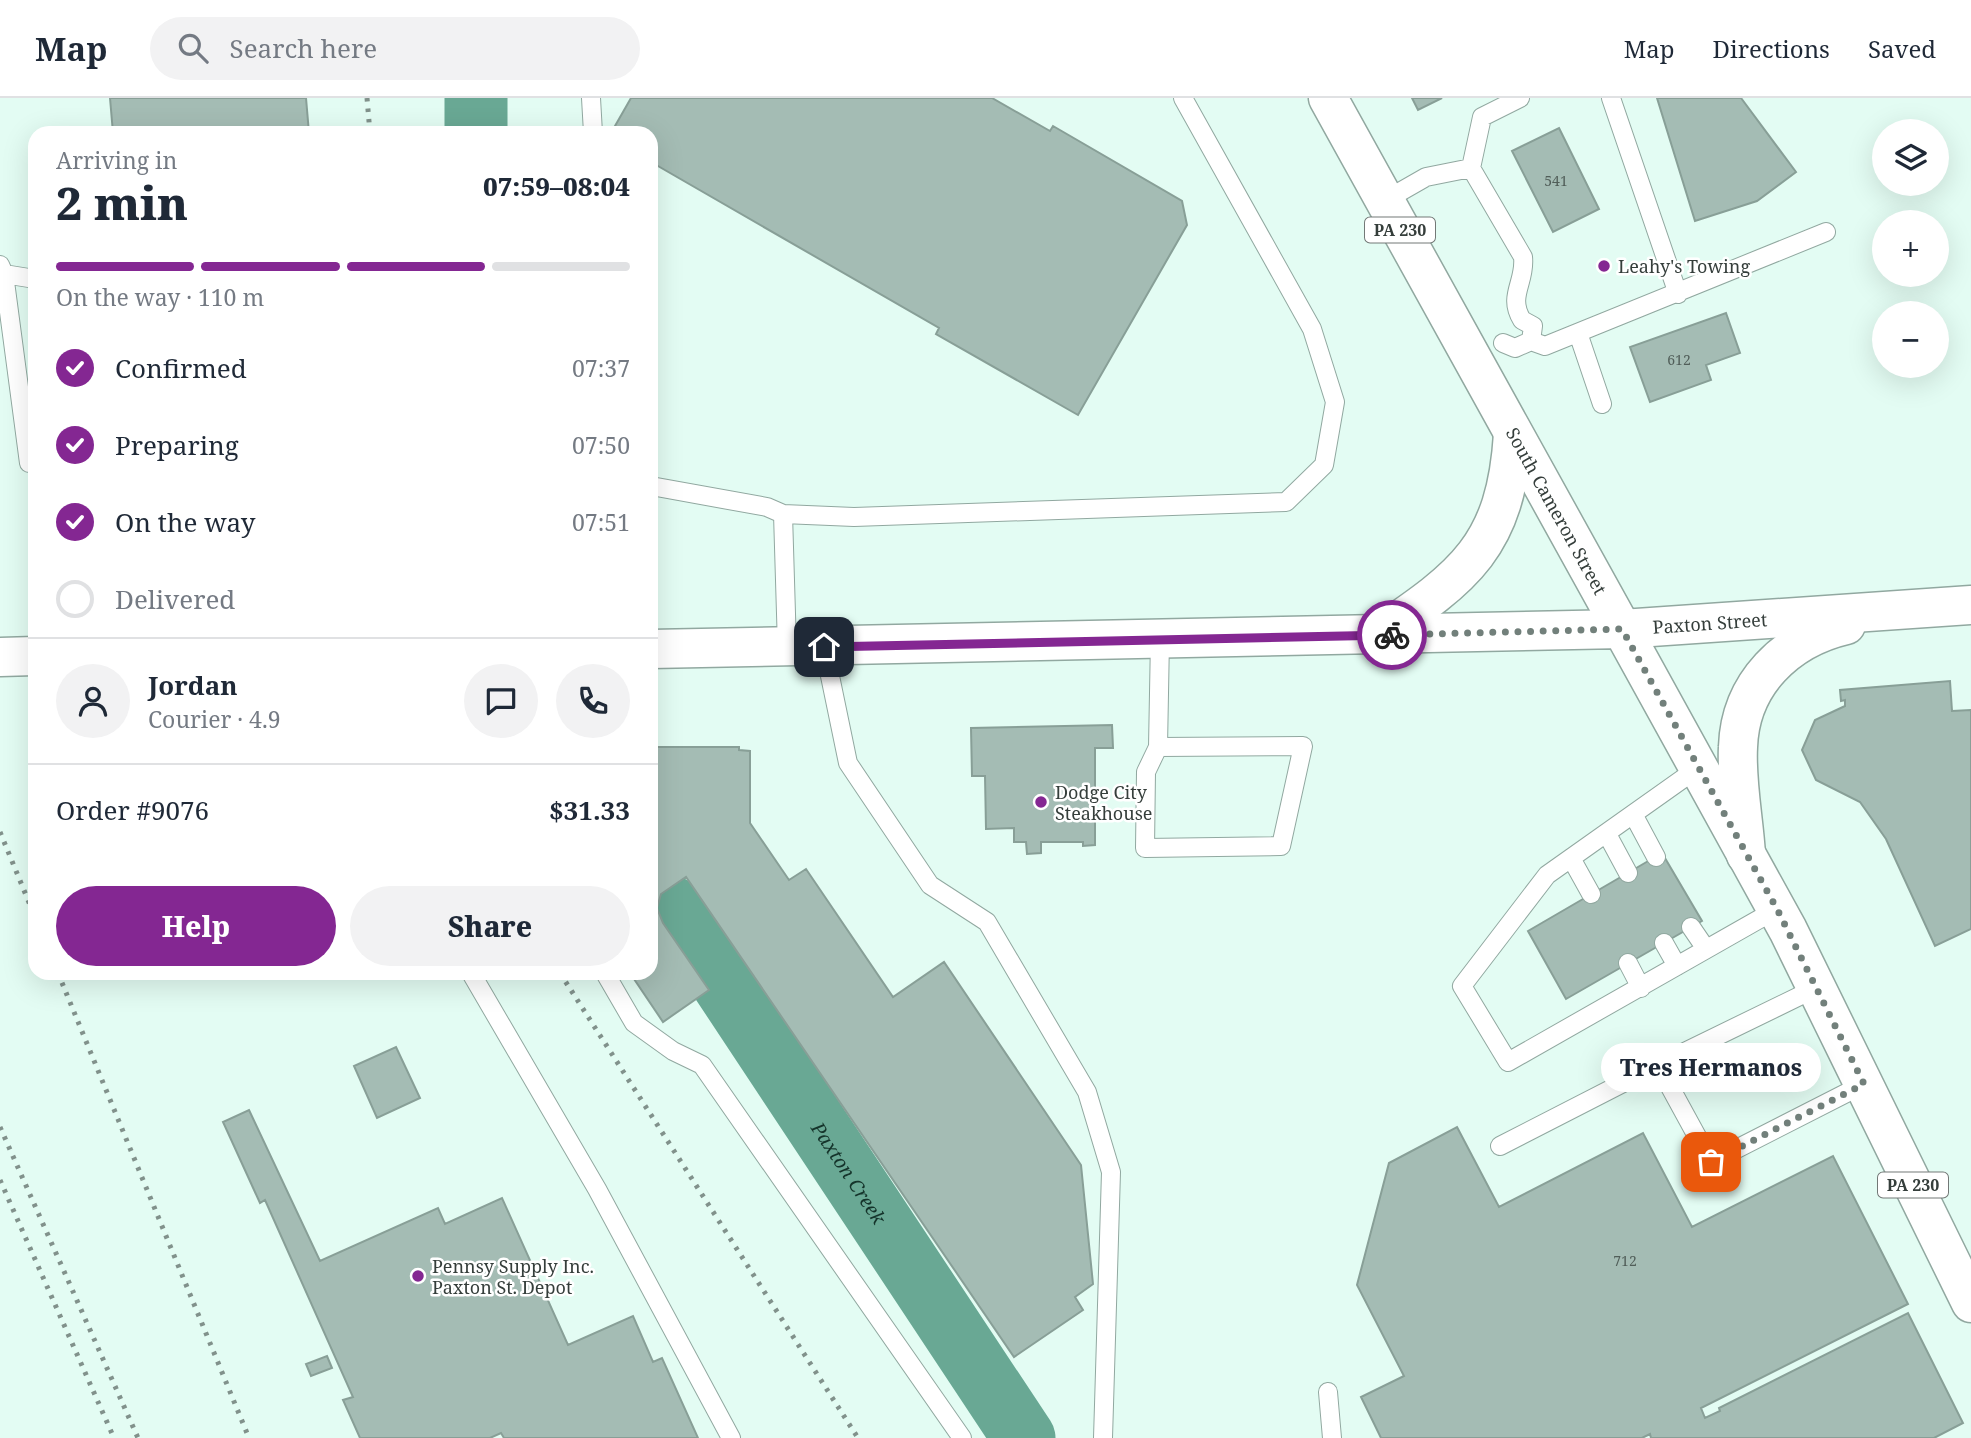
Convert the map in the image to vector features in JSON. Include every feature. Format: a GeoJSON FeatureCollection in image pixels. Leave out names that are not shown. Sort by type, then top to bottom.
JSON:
{"type":"FeatureCollection","features":[{"type":"Feature","properties":{"kind":"main road","name":"South Cameron Street"},"geometry":{"type":"LineString","coordinates":[[1328,98],[1384,201],[1488,352],[1514,434],[1777,909],[1971,1303]]}},
{"type":"Feature","properties":{"kind":"main road"},"geometry":{"type":"LineString","coordinates":[[1378,635],[1462,573],[1484,543],[1501,510],[1511,477],[1514,434]]}},
{"type":"Feature","properties":{"kind":"main road","name":"Paxton Street"},"geometry":{"type":"LineString","coordinates":[[658,649],[1622,629],[1971,605]]}},
{"type":"Feature","properties":{"kind":"main road"},"geometry":{"type":"LineString","coordinates":[[1746,855],[1738,749],[1746,706],[1757,682],[1780,656],[1814,636],[1838,626],[1915,609]]}},
{"type":"Feature","properties":{"kind":"main road"},"geometry":{"type":"LineString","coordinates":[[0,657],[28,656]]}},
{"type":"Feature","properties":{"kind":"lane"},"geometry":{"type":"LineString","coordinates":[[590,98],[592,126]]}},
{"type":"Feature","properties":{"kind":"lane"},"geometry":{"type":"LineString","coordinates":[[658,487],[767,507],[783,514],[854,517],[1286,502],[1324,465],[1335,402],[1312,329],[1182,98]]}},
{"type":"Feature","properties":{"kind":"lane"},"geometry":{"type":"LineString","coordinates":[[1520,98],[1482,117],[1471,168],[1523,257],[1525,268],[1514,301],[1522,320],[1533,326],[1531,341]]}},
{"type":"Feature","properties":{"kind":"lane"},"geometry":{"type":"LineString","coordinates":[[1611,98],[1678,294]]}},
{"type":"Feature","properties":{"kind":"lane"},"geometry":{"type":"LineString","coordinates":[[1384,201],[1426,177],[1471,168]]}},
{"type":"Feature","properties":{"kind":"lane"},"geometry":{"type":"LineString","coordinates":[[1488,352],[1515,348],[1531,341],[1545,346],[1826,232]]}},
{"type":"Feature","properties":{"kind":"lane"},"geometry":{"type":"LineString","coordinates":[[28,277],[2,269],[28,456]]}},
{"type":"Feature","properties":{"kind":"lane"},"geometry":{"type":"LineString","coordinates":[[1488,352],[1505,330],[1522,320]]}},
{"type":"Feature","properties":{"kind":"lane"},"geometry":{"type":"LineString","coordinates":[[1578,333],[1602,404]]}},
{"type":"Feature","properties":{"kind":"lane"},"geometry":{"type":"LineString","coordinates":[[783,514],[806,647],[848,763],[930,885],[987,922],[1087,1092],[1111,1172],[1103,1438]]}},
{"type":"Feature","properties":{"kind":"lane"},"geometry":{"type":"LineString","coordinates":[[1158,747],[1303,746],[1281,846],[1145,848],[1146,772],[1158,747],[1160,639]]}},
{"type":"Feature","properties":{"kind":"lane"},"geometry":{"type":"LineString","coordinates":[[1698,768],[1546,875],[1462,986],[1508,1062],[1777,909]]}},
{"type":"Feature","properties":{"kind":"lane"},"geometry":{"type":"LineString","coordinates":[[1633,814],[1656,857]]}},
{"type":"Feature","properties":{"kind":"lane"},"geometry":{"type":"LineString","coordinates":[[1607,834],[1628,873]]}},
{"type":"Feature","properties":{"kind":"lane"},"geometry":{"type":"LineString","coordinates":[[1571,858],[1591,894]]}},
{"type":"Feature","properties":{"kind":"lane"},"geometry":{"type":"LineString","coordinates":[[1691,927],[1706,949]]}},
{"type":"Feature","properties":{"kind":"lane"},"geometry":{"type":"LineString","coordinates":[[1664,943],[1677,966]]}},
{"type":"Feature","properties":{"kind":"lane"},"geometry":{"type":"LineString","coordinates":[[1628,963],[1641,988]]}},
{"type":"Feature","properties":{"kind":"lane"},"geometry":{"type":"LineString","coordinates":[[475,980],[597,1189],[731,1438]]}},
{"type":"Feature","properties":{"kind":"lane"},"geometry":{"type":"LineString","coordinates":[[609,980],[634,1023],[673,1051],[702,1065],[962,1438]]}},
{"type":"Feature","properties":{"kind":"lane"},"geometry":{"type":"LineString","coordinates":[[1500,1146],[1816,988]]}},
{"type":"Feature","properties":{"kind":"lane"},"geometry":{"type":"LineString","coordinates":[[1658,1065],[1711,1162],[1864,1084]]}},
{"type":"Feature","properties":{"kind":"lane"},"geometry":{"type":"LineString","coordinates":[[1328,1392],[1332,1438]]}},
{"type":"Feature","properties":{"kind":"building"},"geometry":{"type":"Polygon","coordinates":[[[110,98],[306,98],[308,126],[112,126],[110,98]]]}},
{"type":"Feature","properties":{"kind":"building"},"geometry":{"type":"Polygon","coordinates":[[[631,98],[992,98],[1050,131],[1053,126],[1182,201],[1187,225],[1078,415],[936,334],[939,328],[658,166],[658,126],[615,126],[631,98]]]}},
{"type":"Feature","properties":{"kind":"building"},"geometry":{"type":"Polygon","coordinates":[[[1412,98],[1442,98],[1418,110],[1412,98]]]}},
{"type":"Feature","properties":{"kind":"building"},"geometry":{"type":"Polygon","coordinates":[[[1657,98],[1741,98],[1796,172],[1757,201],[1695,221],[1657,98]]]}},
{"type":"Feature","properties":{"kind":"building"},"geometry":{"type":"Polygon","coordinates":[[[1559,128],[1599,209],[1553,232],[1512,151],[1559,128]]]}},
{"type":"Feature","properties":{"kind":"building"},"geometry":{"type":"Polygon","coordinates":[[[1726,313],[1740,353],[1706,365],[1711,380],[1650,402],[1630,347],[1726,313]]]}},
{"type":"Feature","properties":{"kind":"building"},"geometry":{"type":"Polygon","coordinates":[[[1950,681],[1952,711],[1971,710],[1971,929],[1935,946],[1886,839],[1860,802],[1816,780],[1802,750],[1815,720],[1845,706],[1845,700],[1841,701],[1840,690],[1950,681]]]}},
{"type":"Feature","properties":{"kind":"building","name":"Dodge City Steakhouse"},"geometry":{"type":"Polygon","coordinates":[[[1112,725],[1113,748],[1095,748],[1095,845],[1083,846],[1083,842],[1041,842],[1041,853],[1027,854],[1026,842],[1014,842],[1014,828],[986,829],[985,776],[972,776],[971,728],[1112,725]]]}},
{"type":"Feature","properties":{"kind":"building"},"geometry":{"type":"Polygon","coordinates":[[[658,747],[739,747],[739,750],[750,751],[750,823],[789,880],[806,869],[893,997],[944,962],[1081,1165],[1093,1284],[1075,1297],[1083,1310],[1014,1357],[686,877],[661,894],[658,904],[658,747]]]}},
{"type":"Feature","properties":{"kind":"building"},"geometry":{"type":"Polygon","coordinates":[[[1662,853],[1702,921],[1566,999],[1528,931],[1662,853]]]}},
{"type":"Feature","properties":{"kind":"building"},"geometry":{"type":"Polygon","coordinates":[[[658,910],[663,923],[709,990],[663,1022],[635,980],[658,980],[658,910]]]}},
{"type":"Feature","properties":{"kind":"building"},"geometry":{"type":"Polygon","coordinates":[[[396,1047],[420,1098],[377,1118],[354,1066],[396,1047]]]}},
{"type":"Feature","properties":{"kind":"building","name":"Pennsy Supply Inc. Paxton St. Depot"},"geometry":{"type":"Polygon","coordinates":[[[249,1110],[320,1261],[438,1208],[445,1224],[502,1198],[568,1345],[633,1316],[653,1362],[662,1358],[698,1438],[504,1438],[501,1433],[490,1438],[360,1438],[343,1400],[353,1397],[265,1200],[260,1203],[223,1122],[249,1110]]]}},
{"type":"Feature","properties":{"kind":"building"},"geometry":{"type":"Polygon","coordinates":[[[1457,1127],[1499,1207],[1643,1133],[1692,1227],[1833,1156],[1908,1304],[1701,1408],[1705,1418],[1720,1411],[1719,1408],[1908,1313],[1963,1423],[1934,1438],[1651,1438],[1650,1434],[1642,1438],[1381,1438],[1361,1397],[1404,1376],[1357,1285],[1389,1163],[1457,1127]]]}},
{"type":"Feature","properties":{"kind":"building"},"geometry":{"type":"Polygon","coordinates":[[[327,1356],[332,1368],[311,1376],[306,1364],[327,1356]]]}},
{"type":"Feature","properties":{"kind":"waterway","name":"Paxton Creek"},"geometry":{"type":"LineString","coordinates":[[476,98],[476,126]]}},
{"type":"Feature","properties":{"kind":"waterway","name":"Paxton Creek"},"geometry":{"type":"LineString","coordinates":[[673,908],[1024,1438]]}},
{"type":"Feature","properties":{"kind":"railway"},"geometry":{"type":"LineString","coordinates":[[367,98],[369,126]]}},
{"type":"Feature","properties":{"kind":"railway"},"geometry":{"type":"LineString","coordinates":[[0,832],[28,900]]}},
{"type":"Feature","properties":{"kind":"railway"},"geometry":{"type":"LineString","coordinates":[[61,980],[249,1438]]}},
{"type":"Feature","properties":{"kind":"railway"},"geometry":{"type":"LineString","coordinates":[[564,980],[858,1438]]}},
{"type":"Feature","properties":{"kind":"railway"},"geometry":{"type":"LineString","coordinates":[[0,1127],[138,1438]]}},
{"type":"Feature","properties":{"kind":"railway"},"geometry":{"type":"LineString","coordinates":[[0,1180],[114,1438]]}},
{"type":"Feature","properties":{"kind":"way so far"},"geometry":{"type":"LineString","coordinates":[[1392,635],[1622,629],[1777,909],[1864,1084],[1711,1162]]}},
{"type":"Feature","properties":{"kind":"place","name":"Leahy's Towing"},"geometry":{"type":"Point","coordinates":[1604,266]}},
{"type":"Feature","properties":{"kind":"place","name":"Dodge City Steakhouse"},"geometry":{"type":"Point","coordinates":[1041,802]}},
{"type":"Feature","properties":{"kind":"place","name":"Tres Hermanos"},"geometry":{"type":"Point","coordinates":[1711,1162]}},
{"type":"Feature","properties":{"kind":"place","name":"Pennsy Supply Inc. Paxton St. Depot"},"geometry":{"type":"Point","coordinates":[418,1276]}},
{"type":"Feature","properties":{"kind":"route"},"geometry":{"type":"LineString","coordinates":[[824,647],[1392,635]]}}]}
